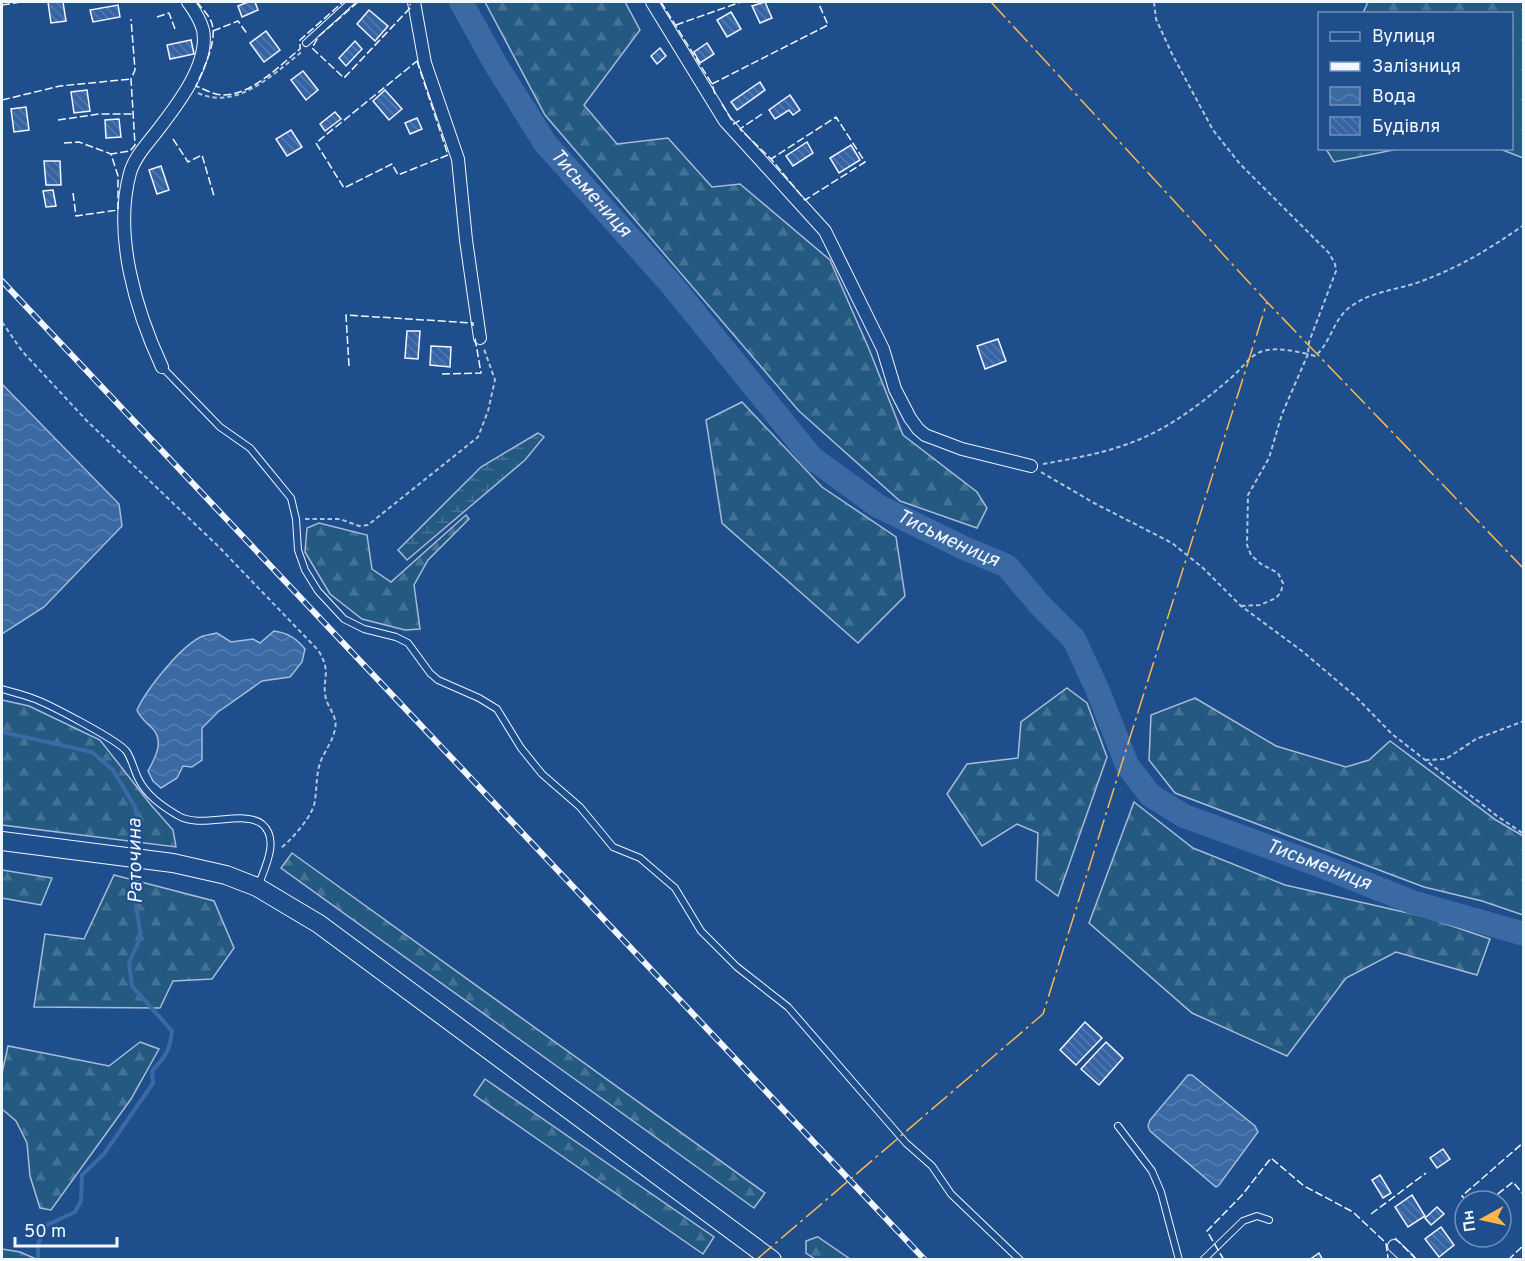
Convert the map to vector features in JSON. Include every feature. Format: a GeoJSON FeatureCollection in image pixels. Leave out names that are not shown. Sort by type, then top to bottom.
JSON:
{"type":"FeatureCollection","features":[{"type":"Feature","properties":{"kind":"main road"},"geometry":{"type":"LineString","coordinates":[[2,841],[173,863],[226,875],[257,887],[319,924],[772,1260]]}},
{"type":"Feature","properties":{"kind":"street"},"geometry":{"type":"LineString","coordinates":[[162,367],[152,346],[130,279],[126,247],[126,197],[130,171],[140,153],[173,110],[197,66],[204,43],[203,30],[199,18],[188,2]]}},
{"type":"Feature","properties":{"kind":"street"},"geometry":{"type":"LineString","coordinates":[[414,2],[425,63],[459,159],[466,240],[480,338]]}},
{"type":"Feature","properties":{"kind":"street"},"geometry":{"type":"LineString","coordinates":[[652,2],[725,121],[825,231],[883,350],[895,388],[918,429],[925,435],[962,448],[1031,466]]}},
{"type":"Feature","properties":{"kind":"street"},"geometry":{"type":"LineString","coordinates":[[1394,1246],[1409,1260]]}},
{"type":"Feature","properties":{"kind":"lane"},"geometry":{"type":"LineString","coordinates":[[306,43],[351,2]]}},
{"type":"Feature","properties":{"kind":"lane"},"geometry":{"type":"LineString","coordinates":[[162,367],[220,427],[250,448],[291,498],[296,519],[298,550],[305,570],[318,591],[344,619],[364,629],[396,637],[408,643],[430,673],[438,680],[472,694],[497,710],[520,748],[542,774],[580,807],[613,847],[640,858],[675,888],[701,931],[737,967],[788,1007],[906,1143],[932,1166],[951,1194],[1020,1260]]}},
{"type":"Feature","properties":{"kind":"lane"},"geometry":{"type":"LineString","coordinates":[[2,689],[34,698],[96,730],[126,751],[139,780],[150,794],[156,801],[180,817],[214,821],[239,818],[261,823],[268,832],[270,854],[257,887]]}},
{"type":"Feature","properties":{"kind":"lane"},"geometry":{"type":"LineString","coordinates":[[1118,1126],[1152,1171],[1161,1192],[1179,1260]]}},
{"type":"Feature","properties":{"kind":"lane"},"geometry":{"type":"LineString","coordinates":[[1203,1260],[1243,1221],[1257,1216],[1269,1220]]}},
{"type":"Feature","properties":{"kind":"path"},"geometry":{"type":"LineString","coordinates":[[1154,2],[1156,19],[1172,54],[1214,130],[1240,164],[1329,253],[1335,264],[1336,271],[1309,342],[1308,354],[1282,414],[1269,458],[1248,495],[1247,545],[1251,555],[1260,564],[1278,573],[1283,583],[1281,592],[1276,598],[1260,605],[1241,606]]}},
{"type":"Feature","properties":{"kind":"path"},"geometry":{"type":"LineString","coordinates":[[186,89],[204,96],[230,98],[255,88],[304,50],[306,43]]}},
{"type":"Feature","properties":{"kind":"path"},"geometry":{"type":"LineString","coordinates":[[1031,466],[1077,458],[1130,444],[1159,430],[1225,383],[1254,354],[1282,349],[1315,356],[1323,348],[1338,318],[1354,304],[1372,294],[1420,282],[1468,262],[1524,225]]}},
{"type":"Feature","properties":{"kind":"path"},"geometry":{"type":"LineString","coordinates":[[2,322],[21,351],[87,421],[219,547],[318,650],[323,658],[327,669],[327,700],[335,718],[335,732],[323,753],[316,776],[313,808],[291,839],[282,848],[270,854]]}},
{"type":"Feature","properties":{"kind":"path"},"geometry":{"type":"LineString","coordinates":[[296,519],[340,519],[359,526],[368,525],[478,437],[488,411],[495,380],[480,338]]}},
{"type":"Feature","properties":{"kind":"path"},"geometry":{"type":"LineString","coordinates":[[1031,466],[1094,503],[1172,543],[1203,568],[1241,606],[1302,651],[1355,696],[1392,734],[1497,816],[1524,834]]}},
{"type":"Feature","properties":{"kind":"path"},"geometry":{"type":"LineString","coordinates":[[1425,760],[1446,759],[1476,739],[1524,721]]}},
{"type":"Feature","properties":{"kind":"green space"},"geometry":{"type":"Polygon","coordinates":[[[485,2],[625,2],[640,30],[584,105],[617,144],[668,138],[712,187],[740,184],[830,260],[903,435],[977,492],[987,508],[977,528],[900,501],[799,411],[545,115],[485,2]]]}},
{"type":"Feature","properties":{"kind":"green space"},"geometry":{"type":"Polygon","coordinates":[[[1368,2],[1523,2],[1523,158],[1503,150],[1513,150],[1513,12],[1363,12],[1368,2]]]}},
{"type":"Feature","properties":{"kind":"green space"},"geometry":{"type":"Polygon","coordinates":[[[1327,150],[1393,150],[1334,162],[1327,150]]]}},
{"type":"Feature","properties":{"kind":"green space"},"geometry":{"type":"Polygon","coordinates":[[[742,402],[822,487],[896,537],[905,596],[858,643],[722,523],[706,420],[742,402]]]}},
{"type":"Feature","properties":{"kind":"green space"},"geometry":{"type":"Polygon","coordinates":[[[538,433],[544,437],[525,460],[407,560],[398,550],[481,467],[538,433]]]}},
{"type":"Feature","properties":{"kind":"green space"},"geometry":{"type":"Polygon","coordinates":[[[466,515],[469,519],[428,560],[414,585],[420,629],[405,630],[362,619],[330,594],[305,552],[307,528],[319,523],[367,535],[372,569],[391,582],[466,515]]]}},
{"type":"Feature","properties":{"kind":"green space"},"geometry":{"type":"Polygon","coordinates":[[[1067,688],[1087,703],[1107,757],[1058,896],[1036,880],[1038,833],[1017,824],[982,846],[947,794],[967,764],[1018,758],[1021,722],[1067,688]]]}},
{"type":"Feature","properties":{"kind":"green space"},"geometry":{"type":"Polygon","coordinates":[[[1195,698],[1276,746],[1346,767],[1369,760],[1390,741],[1496,820],[1523,836],[1523,915],[1482,901],[1424,887],[1175,793],[1149,760],[1151,715],[1195,698]]]}},
{"type":"Feature","properties":{"kind":"green space"},"geometry":{"type":"Polygon","coordinates":[[[2,700],[29,706],[100,740],[173,830],[176,847],[2,825],[2,700]]]}},
{"type":"Feature","properties":{"kind":"green space"},"geometry":{"type":"Polygon","coordinates":[[[1134,802],[1193,848],[1285,885],[1426,917],[1490,939],[1477,975],[1396,952],[1346,978],[1287,1056],[1192,1013],[1089,923],[1134,802]]]}},
{"type":"Feature","properties":{"kind":"green space"},"geometry":{"type":"Polygon","coordinates":[[[292,853],[765,1193],[754,1208],[281,868],[292,853]]]}},
{"type":"Feature","properties":{"kind":"green space"},"geometry":{"type":"Polygon","coordinates":[[[2,870],[52,878],[41,905],[2,898],[2,870]]]}},
{"type":"Feature","properties":{"kind":"green space"},"geometry":{"type":"Polygon","coordinates":[[[114,875],[214,901],[234,948],[212,979],[173,981],[160,1008],[34,1007],[45,934],[84,939],[114,875]]]}},
{"type":"Feature","properties":{"kind":"green space"},"geometry":{"type":"Polygon","coordinates":[[[140,1042],[159,1049],[131,1099],[51,1210],[40,1208],[30,1176],[27,1143],[16,1121],[2,1109],[2,1073],[8,1046],[109,1066],[140,1042]]]}},
{"type":"Feature","properties":{"kind":"green space"},"geometry":{"type":"Polygon","coordinates":[[[485,1079],[714,1237],[703,1254],[474,1095],[485,1079]]]}},
{"type":"Feature","properties":{"kind":"green space"},"geometry":{"type":"Polygon","coordinates":[[[818,1237],[850,1259],[815,1259],[806,1253],[806,1241],[818,1237]]]}},
{"type":"Feature","properties":{"kind":"green space"},"geometry":{"type":"Polygon","coordinates":[[[2,1249],[20,1252],[36,1259],[2,1259],[2,1249]]]}},
{"type":"Feature","properties":{"kind":"water"},"geometry":{"type":"Polygon","coordinates":[[[2,384],[119,504],[122,526],[44,607],[2,634],[2,384]]]}},
{"type":"Feature","properties":{"kind":"water"},"geometry":{"type":"Polygon","coordinates":[[[274,631],[288,635],[302,645],[305,649],[302,662],[290,677],[262,681],[218,712],[202,728],[202,760],[192,767],[183,766],[177,778],[161,788],[153,781],[148,771],[158,750],[158,738],[137,710],[148,691],[185,648],[203,636],[217,633],[231,642],[253,639],[260,643],[274,631]]]}},
{"type":"Feature","properties":{"kind":"water"},"geometry":{"type":"Polygon","coordinates":[[[1188,1075],[1192,1075],[1255,1126],[1258,1132],[1216,1187],[1150,1131],[1148,1126],[1150,1120],[1188,1075]]]}},
{"type":"Feature","properties":{"kind":"building"},"geometry":{"type":"Polygon","coordinates":[[[48,2],[63,2],[66,21],[51,23],[48,2]]]}},
{"type":"Feature","properties":{"kind":"building"},"geometry":{"type":"Polygon","coordinates":[[[255,2],[258,10],[242,17],[238,6],[255,2]]]}},
{"type":"Feature","properties":{"kind":"building"},"geometry":{"type":"Polygon","coordinates":[[[765,2],[772,18],[760,23],[752,6],[765,2]]]}},
{"type":"Feature","properties":{"kind":"building"},"geometry":{"type":"Polygon","coordinates":[[[118,5],[120,17],[93,22],[90,10],[118,5]]]}},
{"type":"Feature","properties":{"kind":"building"},"geometry":{"type":"Polygon","coordinates":[[[369,10],[388,26],[375,41],[357,24],[369,10]]]}},
{"type":"Feature","properties":{"kind":"building"},"geometry":{"type":"Polygon","coordinates":[[[731,12],[741,29],[727,37],[717,20],[731,12]]]}},
{"type":"Feature","properties":{"kind":"building"},"geometry":{"type":"Polygon","coordinates":[[[266,31],[280,50],[264,62],[250,43],[266,31]]]}},
{"type":"Feature","properties":{"kind":"building"},"geometry":{"type":"Polygon","coordinates":[[[191,40],[194,54],[170,59],[167,45],[191,40]]]}},
{"type":"Feature","properties":{"kind":"building"},"geometry":{"type":"Polygon","coordinates":[[[355,41],[362,49],[346,66],[339,58],[355,41]]]}},
{"type":"Feature","properties":{"kind":"building"},"geometry":{"type":"Polygon","coordinates":[[[707,43],[714,54],[700,63],[694,52],[707,43]]]}},
{"type":"Feature","properties":{"kind":"building"},"geometry":{"type":"Polygon","coordinates":[[[660,48],[666,56],[657,64],[651,56],[660,48]]]}},
{"type":"Feature","properties":{"kind":"building"},"geometry":{"type":"Polygon","coordinates":[[[303,71],[318,90],[306,100],[291,80],[303,71]]]}},
{"type":"Feature","properties":{"kind":"building"},"geometry":{"type":"Polygon","coordinates":[[[760,82],[765,90],[737,110],[731,102],[760,82]]]}},
{"type":"Feature","properties":{"kind":"building"},"geometry":{"type":"Polygon","coordinates":[[[87,90],[90,111],[74,113],[71,92],[87,90]]]}},
{"type":"Feature","properties":{"kind":"building"},"geometry":{"type":"Polygon","coordinates":[[[385,90],[402,109],[389,120],[373,101],[385,90]]]}},
{"type":"Feature","properties":{"kind":"building"},"geometry":{"type":"Polygon","coordinates":[[[790,95],[800,110],[793,115],[789,110],[775,119],[769,110],[790,95]]]}},
{"type":"Feature","properties":{"kind":"building"},"geometry":{"type":"Polygon","coordinates":[[[26,107],[29,130],[14,132],[11,109],[26,107]]]}},
{"type":"Feature","properties":{"kind":"building"},"geometry":{"type":"Polygon","coordinates":[[[335,112],[341,119],[325,131],[320,124],[335,112]]]}},
{"type":"Feature","properties":{"kind":"building"},"geometry":{"type":"Polygon","coordinates":[[[417,118],[422,129],[410,134],[405,123],[417,118]]]}},
{"type":"Feature","properties":{"kind":"building"},"geometry":{"type":"Polygon","coordinates":[[[119,119],[121,137],[106,138],[105,120],[119,119]]]}},
{"type":"Feature","properties":{"kind":"building"},"geometry":{"type":"Polygon","coordinates":[[[291,130],[302,147],[287,156],[276,139],[291,130]]]}},
{"type":"Feature","properties":{"kind":"building"},"geometry":{"type":"Polygon","coordinates":[[[807,142],[813,153],[793,166],[786,156],[807,142]]]}},
{"type":"Feature","properties":{"kind":"building"},"geometry":{"type":"Polygon","coordinates":[[[851,145],[860,160],[839,173],[830,158],[851,145]]]}},
{"type":"Feature","properties":{"kind":"building"},"geometry":{"type":"Polygon","coordinates":[[[44,161],[60,161],[61,185],[46,185],[44,161]]]}},
{"type":"Feature","properties":{"kind":"building"},"geometry":{"type":"Polygon","coordinates":[[[161,166],[169,190],[157,194],[149,170],[161,166]]]}},
{"type":"Feature","properties":{"kind":"building"},"geometry":{"type":"Polygon","coordinates":[[[53,190],[56,206],[46,207],[43,191],[53,190]]]}},
{"type":"Feature","properties":{"kind":"building"},"geometry":{"type":"Polygon","coordinates":[[[407,331],[420,331],[418,359],[405,358],[407,331]]]}},
{"type":"Feature","properties":{"kind":"building"},"geometry":{"type":"Polygon","coordinates":[[[998,339],[1006,361],[985,369],[977,346],[998,339]]]}},
{"type":"Feature","properties":{"kind":"building"},"geometry":{"type":"Polygon","coordinates":[[[431,346],[451,347],[450,367],[430,365],[431,346]]]}},
{"type":"Feature","properties":{"kind":"building"},"geometry":{"type":"Polygon","coordinates":[[[1085,1022],[1102,1038],[1076,1065],[1060,1050],[1085,1022]]]}},
{"type":"Feature","properties":{"kind":"building"},"geometry":{"type":"Polygon","coordinates":[[[1106,1042],[1123,1058],[1099,1085],[1081,1069],[1106,1042]]]}},
{"type":"Feature","properties":{"kind":"building"},"geometry":{"type":"Polygon","coordinates":[[[1443,1149],[1450,1159],[1437,1168],[1430,1158],[1443,1149]]]}},
{"type":"Feature","properties":{"kind":"building"},"geometry":{"type":"Polygon","coordinates":[[[1380,1175],[1391,1193],[1383,1198],[1372,1180],[1380,1175]]]}},
{"type":"Feature","properties":{"kind":"building"},"geometry":{"type":"Polygon","coordinates":[[[1412,1195],[1425,1216],[1408,1227],[1395,1207],[1412,1195]]]}},
{"type":"Feature","properties":{"kind":"building"},"geometry":{"type":"Polygon","coordinates":[[[1437,1207],[1444,1214],[1431,1225],[1425,1218],[1437,1207]]]}},
{"type":"Feature","properties":{"kind":"building"},"geometry":{"type":"Polygon","coordinates":[[[1441,1227],[1453,1246],[1439,1257],[1425,1239],[1441,1227]]]}},
{"type":"Feature","properties":{"kind":"building"},"geometry":{"type":"Polygon","coordinates":[[[1319,1253],[1323,1260],[1309,1260],[1319,1253]]]}},
{"type":"Feature","properties":{"kind":"waterway","name":"Тисьмениця"},"geometry":{"type":"LineString","coordinates":[[461,2],[496,65],[545,143],[671,284],[812,458],[878,506],[964,548],[1007,566],[1039,604],[1074,639],[1098,691],[1127,765],[1150,795],[1184,816],[1412,902],[1524,934]]}},
{"type":"Feature","properties":{"kind":"waterway","name":"Раточина"},"geometry":{"type":"LineString","coordinates":[[2,732],[92,752],[113,770],[135,807],[139,826],[136,854]]}},
{"type":"Feature","properties":{"kind":"waterway","name":"Раточина"},"geometry":{"type":"LineString","coordinates":[[38,1260],[38,1244],[47,1225],[75,1212],[81,1201],[82,1175],[104,1154],[153,1083],[152,1071],[164,1057],[170,1044],[172,1031],[132,986],[129,963],[141,936],[133,888],[135,864]]}},
{"type":"Feature","properties":{"kind":"railway"},"geometry":{"type":"LineString","coordinates":[[2,281],[925,1260]]}},
{"type":"Feature","properties":{"kind":"fence"},"geometry":{"type":"LineString","coordinates":[[2,5],[21,2]]}},
{"type":"Feature","properties":{"kind":"fence"},"geometry":{"type":"LineString","coordinates":[[197,2],[211,21],[213,36],[209,54],[196,86],[223,95],[234,94],[255,85],[274,71],[300,49],[300,40],[343,2]]}},
{"type":"Feature","properties":{"kind":"fence"},"geometry":{"type":"LineString","coordinates":[[358,2],[319,36],[312,48],[344,78],[411,7],[410,4]]}},
{"type":"Feature","properties":{"kind":"fence"},"geometry":{"type":"LineString","coordinates":[[661,2],[712,84],[715,94]]}},
{"type":"Feature","properties":{"kind":"fence"},"geometry":{"type":"LineString","coordinates":[[676,25],[741,2]]}},
{"type":"Feature","properties":{"kind":"fence"},"geometry":{"type":"LineString","coordinates":[[712,84],[828,25],[818,2]]}},
{"type":"Feature","properties":{"kind":"fence"},"geometry":{"type":"LineString","coordinates":[[157,17],[169,13],[175,29]]}},
{"type":"Feature","properties":{"kind":"fence"},"geometry":{"type":"LineString","coordinates":[[73,193],[76,216],[118,210],[118,176],[111,154],[130,151],[135,145],[131,79],[135,70],[131,19]]}},
{"type":"Feature","properties":{"kind":"fence"},"geometry":{"type":"LineString","coordinates":[[213,31],[238,21],[248,35]]}},
{"type":"Feature","properties":{"kind":"fence"},"geometry":{"type":"LineString","coordinates":[[417,61],[448,155],[398,175],[392,164],[344,188],[316,143],[417,61]]}},
{"type":"Feature","properties":{"kind":"fence"},"geometry":{"type":"LineString","coordinates":[[2,100],[60,86],[131,79]]}},
{"type":"Feature","properties":{"kind":"fence"},"geometry":{"type":"LineString","coordinates":[[722,104],[734,124],[740,120]]}},
{"type":"Feature","properties":{"kind":"fence"},"geometry":{"type":"LineString","coordinates":[[58,120],[99,114],[133,114]]}},
{"type":"Feature","properties":{"kind":"fence"},"geometry":{"type":"LineString","coordinates":[[762,114],[740,129],[771,159],[805,200],[865,162],[836,117],[771,159]]}},
{"type":"Feature","properties":{"kind":"fence"},"geometry":{"type":"LineString","coordinates":[[173,139],[188,162],[202,155],[214,196]]}},
{"type":"Feature","properties":{"kind":"fence"},"geometry":{"type":"LineString","coordinates":[[64,143],[79,142],[111,154]]}},
{"type":"Feature","properties":{"kind":"fence"},"geometry":{"type":"LineString","coordinates":[[349,366],[346,315],[473,323],[473,326]]}},
{"type":"Feature","properties":{"kind":"fence"},"geometry":{"type":"LineString","coordinates":[[442,374],[481,373],[475,338]]}},
{"type":"Feature","properties":{"kind":"fence"},"geometry":{"type":"LineString","coordinates":[[1470,1189],[1524,1142]]}},
{"type":"Feature","properties":{"kind":"fence"},"geometry":{"type":"LineString","coordinates":[[1224,1260],[1207,1231],[1243,1194],[1271,1158],[1304,1186],[1353,1212],[1386,1243],[1388,1258],[1385,1260]]}},
{"type":"Feature","properties":{"kind":"fence"},"geometry":{"type":"LineString","coordinates":[[1371,1214],[1426,1173]]}},
{"type":"Feature","properties":{"kind":"fence"},"geometry":{"type":"LineString","coordinates":[[1504,1189],[1513,1182],[1524,1195]]}},
{"type":"Feature","properties":{"kind":"fence"},"geometry":{"type":"LineString","coordinates":[[1395,1238],[1417,1260]]}},
{"type":"Feature","properties":{"kind":"fence"},"geometry":{"type":"LineString","coordinates":[[1508,1260],[1524,1245]]}},
{"type":"Feature","properties":{"kind":"power"},"geometry":{"type":"LineString","coordinates":[[991,2],[1267,302],[1524,569]]}},
{"type":"Feature","properties":{"kind":"power"},"geometry":{"type":"LineString","coordinates":[[756,1260],[1043,1014],[1267,302]]}}]}
